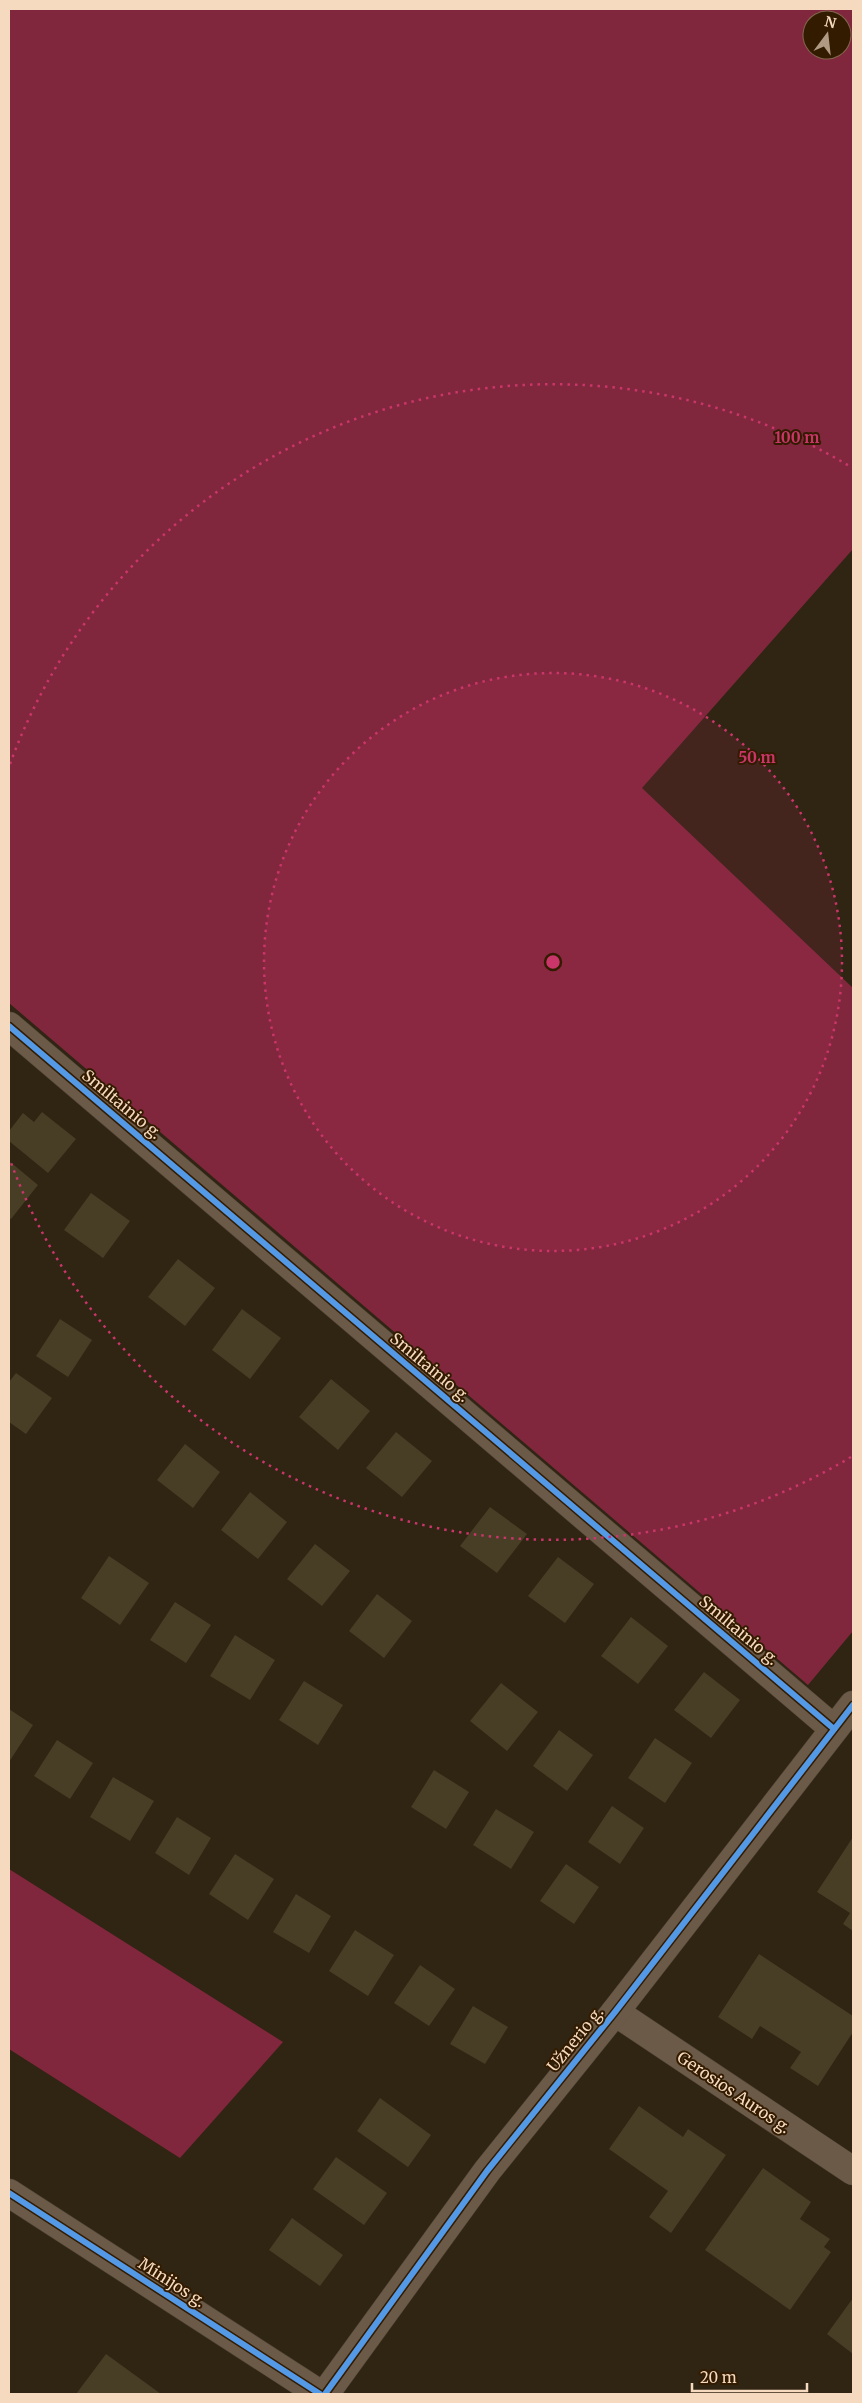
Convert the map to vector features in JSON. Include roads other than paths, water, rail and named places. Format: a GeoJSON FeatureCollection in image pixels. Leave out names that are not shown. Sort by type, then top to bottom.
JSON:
{"type":"FeatureCollection","features":[{"type":"Feature","properties":{"kind":"street","name":"Smiltainio g."},"geometry":{"type":"LineString","coordinates":[[9,1026],[834,1729]]}},
{"type":"Feature","properties":{"kind":"street","name":"Užnerio g."},"geometry":{"type":"LineString","coordinates":[[325,2394],[487,2171],[615,2012],[853,1705]]}},
{"type":"Feature","properties":{"kind":"street","name":"Gerosios Auros g."},"geometry":{"type":"LineString","coordinates":[[615,2012],[853,2171]]}},
{"type":"Feature","properties":{"kind":"street","name":"Minijos g."},"geometry":{"type":"LineString","coordinates":[[9,2192],[320,2394]]}}]}
